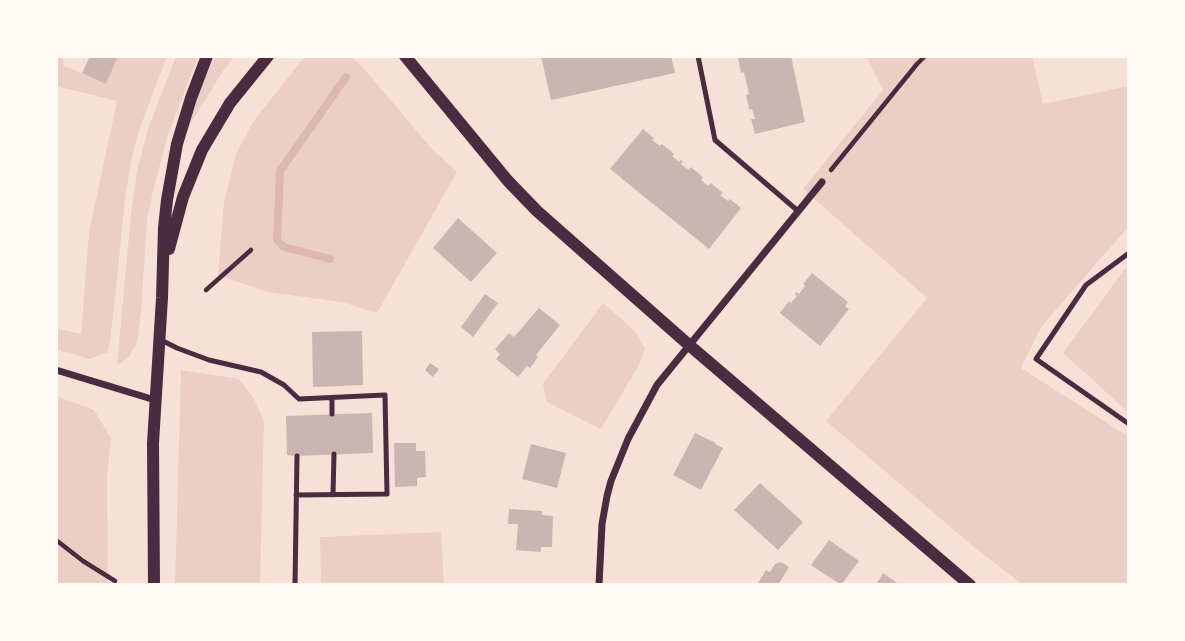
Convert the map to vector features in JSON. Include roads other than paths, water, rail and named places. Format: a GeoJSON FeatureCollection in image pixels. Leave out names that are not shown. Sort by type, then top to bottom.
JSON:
{"type":"FeatureCollection","features":[{"type":"Feature","properties":{"kind":"street"},"geometry":{"type":"LineString","coordinates":[[154,585],[153,467],[164,228],[172,170],[183,120],[207,56]]}},
{"type":"Feature","properties":{"kind":"street"},"geometry":{"type":"LineString","coordinates":[[162,298],[173,232],[188,181],[219,120],[268,56]]}},
{"type":"Feature","properties":{"kind":"street"},"geometry":{"type":"LineString","coordinates":[[405,57],[526,200],[689,345],[970,585]]}},
{"type":"Feature","properties":{"kind":"street"},"geometry":{"type":"LineString","coordinates":[[599,585],[607,496],[621,454],[657,385],[822,182]]}},
{"type":"Feature","properties":{"kind":"street"},"geometry":{"type":"LineString","coordinates":[[56,370],[155,400]]}},
{"type":"Feature","properties":{"kind":"lane"},"geometry":{"type":"LineString","coordinates":[[698,56],[715,140],[798,211]]}},
{"type":"Feature","properties":{"kind":"lane"},"geometry":{"type":"LineString","coordinates":[[1129,253],[1086,285],[1036,359],[1129,424]]}},
{"type":"Feature","properties":{"kind":"lane"},"geometry":{"type":"LineString","coordinates":[[159,339],[209,360],[261,372],[284,385],[299,399],[385,396],[387,494],[296,495]]}},
{"type":"Feature","properties":{"kind":"lane"},"geometry":{"type":"LineString","coordinates":[[331,398],[332,414]]}},
{"type":"Feature","properties":{"kind":"lane"},"geometry":{"type":"LineString","coordinates":[[333,495],[334,454]]}},
{"type":"Feature","properties":{"kind":"lane"},"geometry":{"type":"LineString","coordinates":[[295,585],[298,456]]}},
{"type":"Feature","properties":{"kind":"waterway"},"geometry":{"type":"LineString","coordinates":[[330,259],[284,247],[277,240],[280,171],[346,77]]}}]}
